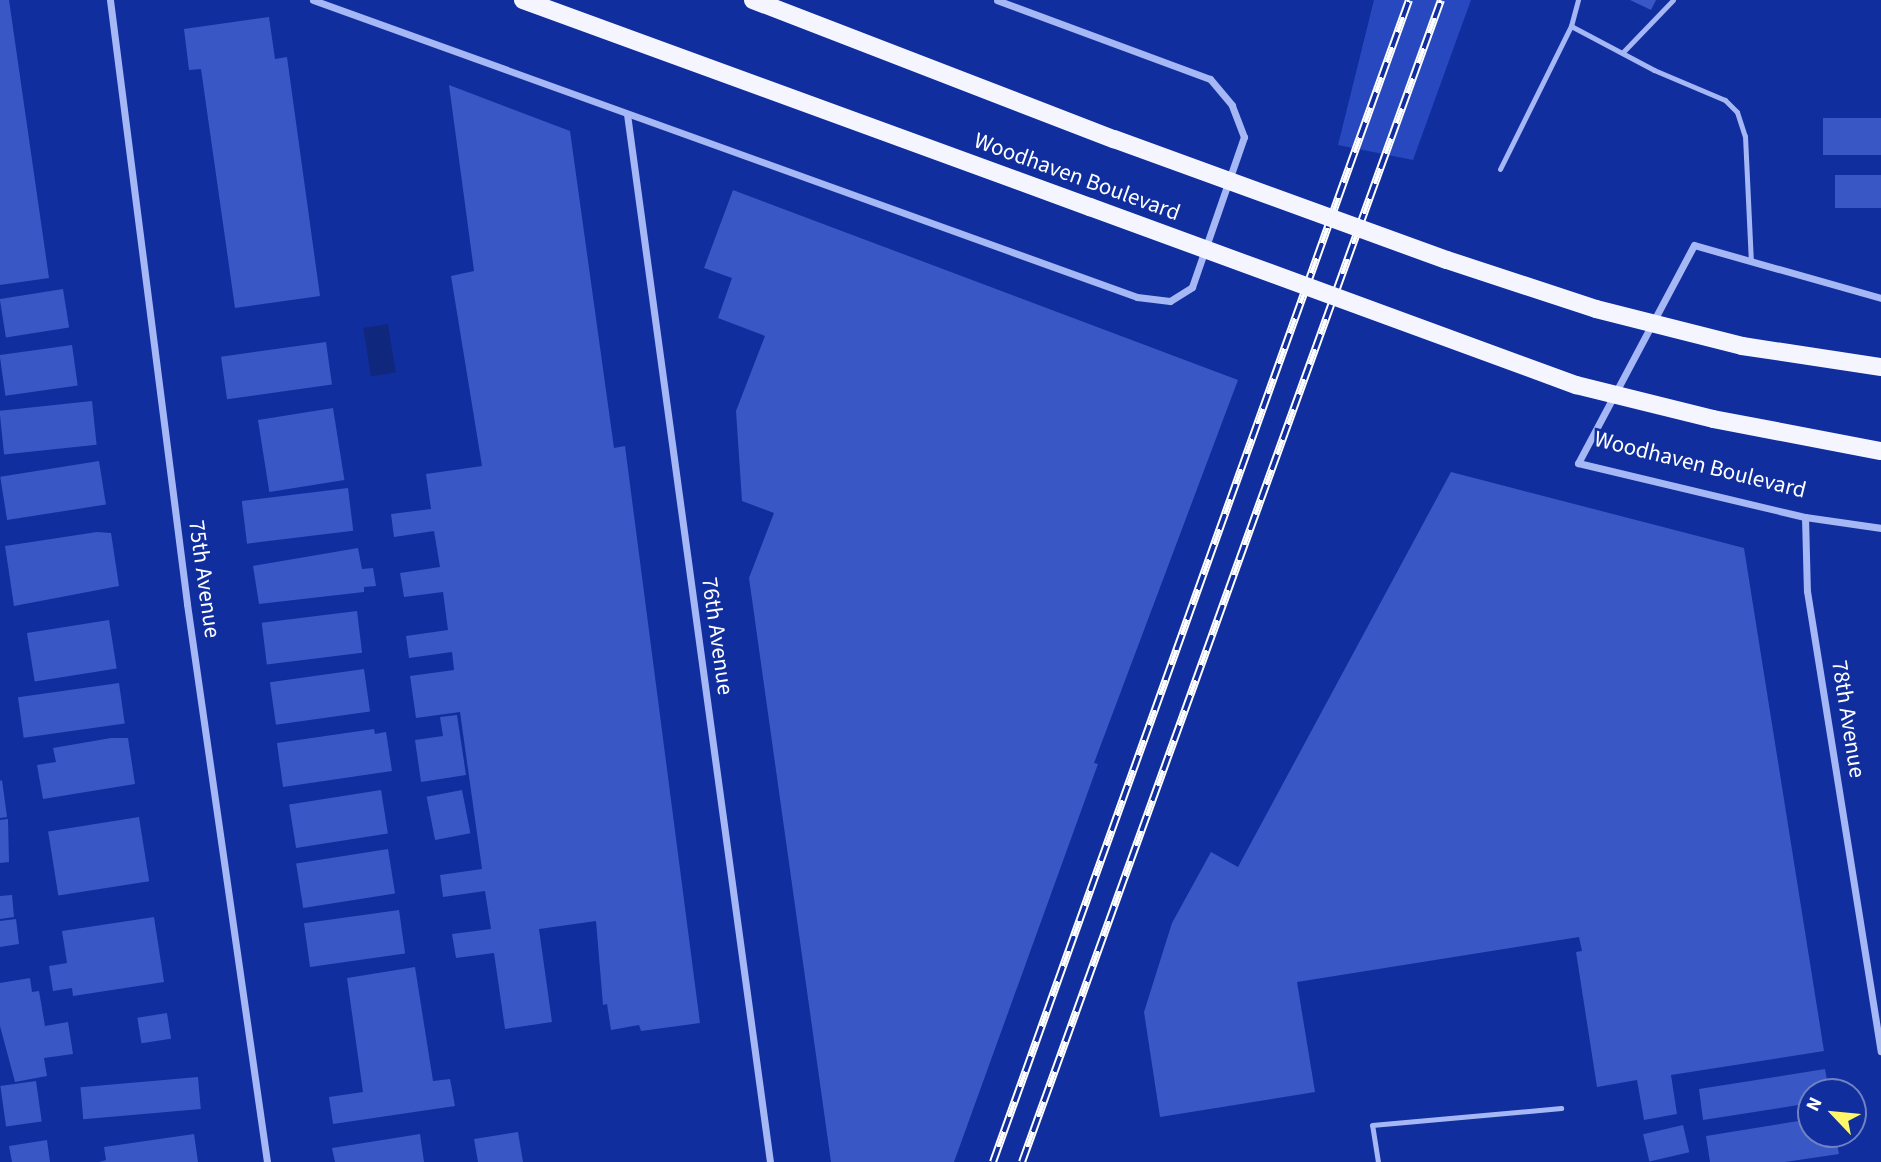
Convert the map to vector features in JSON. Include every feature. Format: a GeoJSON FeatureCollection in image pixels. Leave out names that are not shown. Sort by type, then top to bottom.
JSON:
{"type":"FeatureCollection","features":[{"type":"Feature","properties":{"kind":"main road","name":"Woodhaven Boulevard"},"geometry":{"type":"LineString","coordinates":[[523,0],[1576,385],[1713,419],[1881,451]]}},
{"type":"Feature","properties":{"kind":"main road"},"geometry":{"type":"LineString","coordinates":[[753,0],[1114,139],[1447,260],[1596,309],[1742,346],[1881,367]]}},
{"type":"Feature","properties":{"kind":"street","name":"75th Avenue"},"geometry":{"type":"LineString","coordinates":[[110,0],[187,604],[267,1162]]}},
{"type":"Feature","properties":{"kind":"street"},"geometry":{"type":"LineString","coordinates":[[313,0],[1137,297],[1170,301],[1192,287],[1244,137],[1232,105],[1210,79],[997,0]]}},
{"type":"Feature","properties":{"kind":"street","name":"76th Avenue"},"geometry":{"type":"LineString","coordinates":[[627,114],[770,1162]]}},
{"type":"Feature","properties":{"kind":"street","name":"Woodhaven Boulevard"},"geometry":{"type":"LineString","coordinates":[[1881,298],[1694,245],[1578,463],[1805,517],[1881,528]]}},
{"type":"Feature","properties":{"kind":"street","name":"78th Avenue"},"geometry":{"type":"LineString","coordinates":[[1805,517],[1807,591],[1881,1051]]}},
{"type":"Feature","properties":{"kind":"lane"},"geometry":{"type":"LineString","coordinates":[[1500,169],[1571,26],[1577,0]]}},
{"type":"Feature","properties":{"kind":"lane"},"geometry":{"type":"LineString","coordinates":[[1623,52],[1673,0]]}},
{"type":"Feature","properties":{"kind":"lane"},"geometry":{"type":"LineString","coordinates":[[1571,26],[1724,100],[1737,112],[1745,136],[1751,261]]}},
{"type":"Feature","properties":{"kind":"lane"},"geometry":{"type":"LineString","coordinates":[[1378,1162],[1372,1125],[1561,1108]]}},
{"type":"Feature","properties":{"kind":"shaded area"},"geometry":{"type":"Polygon","coordinates":[[[1374,0],[1471,0],[1413,160],[1338,145],[1374,0]]]}},
{"type":"Feature","properties":{"kind":"shaded area"},"geometry":{"type":"Polygon","coordinates":[[[388,324],[396,372],[371,376],[363,328],[388,324]]]}},
{"type":"Feature","properties":{"kind":"building"},"geometry":{"type":"Polygon","coordinates":[[[0,0],[9,0],[49,278],[0,285],[0,0]]]}},
{"type":"Feature","properties":{"kind":"building"},"geometry":{"type":"Polygon","coordinates":[[[1630,0],[1656,0],[1651,10],[1630,0]]]}},
{"type":"Feature","properties":{"kind":"building"},"geometry":{"type":"Polygon","coordinates":[[[269,17],[275,59],[287,57],[320,296],[235,308],[201,69],[189,70],[184,29],[269,17]]]}},
{"type":"Feature","properties":{"kind":"building"},"geometry":{"type":"Polygon","coordinates":[[[449,85],[570,131],[614,448],[625,446],[700,1023],[641,1031],[639,1025],[611,1030],[607,1004],[603,1005],[596,921],[539,929],[552,1022],[505,1029],[494,953],[456,958],[452,934],[491,929],[485,891],[443,897],[440,875],[482,869],[460,712],[416,718],[410,676],[454,670],[452,652],[409,658],[406,636],[448,630],[443,592],[404,597],[400,573],[440,567],[434,531],[394,537],[391,514],[431,509],[426,474],[482,466],[451,276],[474,271],[449,85]]]}},
{"type":"Feature","properties":{"kind":"building"},"geometry":{"type":"Polygon","coordinates":[[[1823,118],[1881,118],[1881,155],[1823,155],[1823,118]]]}},
{"type":"Feature","properties":{"kind":"building"},"geometry":{"type":"Polygon","coordinates":[[[1835,175],[1881,175],[1881,208],[1835,208],[1835,175]]]}},
{"type":"Feature","properties":{"kind":"building"},"geometry":{"type":"Polygon","coordinates":[[[733,190],[1238,380],[1094,763],[1098,764],[954,1162],[831,1162],[749,578],[774,513],[742,501],[736,411],[765,336],[718,318],[732,278],[704,268],[733,190]]]}},
{"type":"Feature","properties":{"kind":"building"},"geometry":{"type":"Polygon","coordinates":[[[63,289],[69,328],[6,338],[0,299],[63,289]]]}},
{"type":"Feature","properties":{"kind":"building"},"geometry":{"type":"Polygon","coordinates":[[[326,342],[332,385],[227,399],[221,357],[326,342]]]}},
{"type":"Feature","properties":{"kind":"building"},"geometry":{"type":"Polygon","coordinates":[[[72,345],[78,386],[5,396],[0,355],[72,345]]]}},
{"type":"Feature","properties":{"kind":"building"},"geometry":{"type":"Polygon","coordinates":[[[92,401],[97,445],[4,454],[0,411],[92,401]]]}},
{"type":"Feature","properties":{"kind":"building"},"geometry":{"type":"Polygon","coordinates":[[[333,408],[344,480],[269,492],[258,420],[333,408]]]}},
{"type":"Feature","properties":{"kind":"building"},"geometry":{"type":"Polygon","coordinates":[[[99,461],[106,504],[7,520],[0,477],[99,461]]]}},
{"type":"Feature","properties":{"kind":"building"},"geometry":{"type":"Polygon","coordinates":[[[1451,472],[1744,548],[1824,1051],[1671,1075],[1677,1114],[1644,1120],[1637,1080],[1597,1087],[1576,952],[1582,951],[1579,937],[1297,982],[1315,1092],[1160,1117],[1144,1012],[1172,923],[1211,852],[1238,867],[1451,472]]]}},
{"type":"Feature","properties":{"kind":"building"},"geometry":{"type":"Polygon","coordinates":[[[348,488],[353,531],[247,544],[242,501],[348,488]]]}},
{"type":"Feature","properties":{"kind":"building"},"geometry":{"type":"Polygon","coordinates":[[[97,532],[111,533],[119,586],[14,606],[5,546],[97,532]]]}},
{"type":"Feature","properties":{"kind":"building"},"geometry":{"type":"Polygon","coordinates":[[[358,548],[362,569],[373,568],[376,586],[364,587],[364,592],[259,604],[253,566],[358,548]]]}},
{"type":"Feature","properties":{"kind":"building"},"geometry":{"type":"Polygon","coordinates":[[[357,611],[362,653],[267,664],[262,623],[357,611]]]}},
{"type":"Feature","properties":{"kind":"building"},"geometry":{"type":"Polygon","coordinates":[[[109,620],[117,668],[35,681],[27,633],[109,620]]]}},
{"type":"Feature","properties":{"kind":"building"},"geometry":{"type":"Polygon","coordinates":[[[364,669],[370,712],[276,725],[270,682],[364,669]]]}},
{"type":"Feature","properties":{"kind":"building"},"geometry":{"type":"Polygon","coordinates":[[[119,683],[125,724],[24,738],[18,697],[119,683]]]}},
{"type":"Feature","properties":{"kind":"building"},"geometry":{"type":"Polygon","coordinates":[[[457,715],[466,775],[421,782],[415,740],[443,736],[440,717],[457,715]]]}},
{"type":"Feature","properties":{"kind":"building"},"geometry":{"type":"Polygon","coordinates":[[[374,729],[375,734],[386,732],[392,771],[283,787],[277,743],[374,729]]]}},
{"type":"Feature","properties":{"kind":"building"},"geometry":{"type":"Polygon","coordinates":[[[111,738],[128,738],[135,784],[43,799],[37,765],[56,762],[53,748],[111,738]]]}},
{"type":"Feature","properties":{"kind":"building"},"geometry":{"type":"Polygon","coordinates":[[[2,780],[7,817],[0,818],[0,781],[2,780]]]}},
{"type":"Feature","properties":{"kind":"building"},"geometry":{"type":"Polygon","coordinates":[[[381,790],[388,833],[296,848],[289,805],[381,790]]]}},
{"type":"Feature","properties":{"kind":"building"},"geometry":{"type":"Polygon","coordinates":[[[462,790],[470,833],[435,840],[427,797],[462,790]]]}},
{"type":"Feature","properties":{"kind":"building"},"geometry":{"type":"Polygon","coordinates":[[[139,817],[149,881],[58,896],[48,831],[139,817]]]}},
{"type":"Feature","properties":{"kind":"building"},"geometry":{"type":"Polygon","coordinates":[[[8,819],[9,862],[0,863],[0,820],[8,819]]]}},
{"type":"Feature","properties":{"kind":"building"},"geometry":{"type":"Polygon","coordinates":[[[388,849],[395,893],[303,908],[296,864],[388,849]]]}},
{"type":"Feature","properties":{"kind":"building"},"geometry":{"type":"Polygon","coordinates":[[[12,895],[14,917],[0,919],[0,896],[12,895]]]}},
{"type":"Feature","properties":{"kind":"building"},"geometry":{"type":"Polygon","coordinates":[[[399,910],[405,954],[310,967],[304,923],[399,910]]]}},
{"type":"Feature","properties":{"kind":"building"},"geometry":{"type":"Polygon","coordinates":[[[154,917],[164,982],[73,996],[72,988],[53,991],[49,966],[67,963],[62,931],[154,917]]]}},
{"type":"Feature","properties":{"kind":"building"},"geometry":{"type":"Polygon","coordinates":[[[16,919],[19,944],[0,947],[0,921],[16,919]]]}},
{"type":"Feature","properties":{"kind":"building"},"geometry":{"type":"Polygon","coordinates":[[[415,967],[433,1081],[450,1079],[455,1106],[333,1124],[329,1097],[363,1092],[347,978],[415,967]]]}},
{"type":"Feature","properties":{"kind":"building"},"geometry":{"type":"Polygon","coordinates":[[[30,978],[32,992],[39,991],[45,1026],[68,1022],[73,1054],[44,1058],[47,1076],[15,1082],[0,1026],[0,983],[30,978]]]}},
{"type":"Feature","properties":{"kind":"building"},"geometry":{"type":"Polygon","coordinates":[[[167,1013],[171,1039],[141,1043],[137,1018],[167,1013]]]}},
{"type":"Feature","properties":{"kind":"building"},"geometry":{"type":"Polygon","coordinates":[[[1825,1069],[1827,1078],[1797,1078],[1797,1105],[1703,1120],[1699,1089],[1825,1069]]]}},
{"type":"Feature","properties":{"kind":"building"},"geometry":{"type":"Polygon","coordinates":[[[198,1077],[201,1109],[83,1119],[80,1087],[198,1077]]]}},
{"type":"Feature","properties":{"kind":"building"},"geometry":{"type":"Polygon","coordinates":[[[36,1081],[42,1122],[6,1127],[0,1086],[36,1081]]]}},
{"type":"Feature","properties":{"kind":"building"},"geometry":{"type":"Polygon","coordinates":[[[1797,1121],[1797,1148],[1838,1148],[1839,1154],[1785,1162],[1710,1162],[1706,1136],[1797,1121]]]}},
{"type":"Feature","properties":{"kind":"building"},"geometry":{"type":"Polygon","coordinates":[[[1683,1125],[1689,1152],[1649,1162],[1643,1134],[1683,1125]]]}},
{"type":"Feature","properties":{"kind":"building"},"geometry":{"type":"Polygon","coordinates":[[[518,1132],[523,1162],[478,1162],[474,1139],[518,1132]]]}},
{"type":"Feature","properties":{"kind":"building"},"geometry":{"type":"Polygon","coordinates":[[[194,1134],[198,1162],[99,1162],[106,1160],[104,1147],[194,1134]]]}},
{"type":"Feature","properties":{"kind":"building"},"geometry":{"type":"Polygon","coordinates":[[[420,1134],[424,1162],[335,1162],[332,1148],[420,1134]]]}},
{"type":"Feature","properties":{"kind":"building"},"geometry":{"type":"Polygon","coordinates":[[[47,1140],[50,1162],[12,1162],[9,1146],[47,1140]]]}},
{"type":"Feature","properties":{"kind":"railway"},"geometry":{"type":"LineString","coordinates":[[993,1162],[1409,0]]}},
{"type":"Feature","properties":{"kind":"railway"},"geometry":{"type":"LineString","coordinates":[[1022,1162],[1441,0]]}}]}
